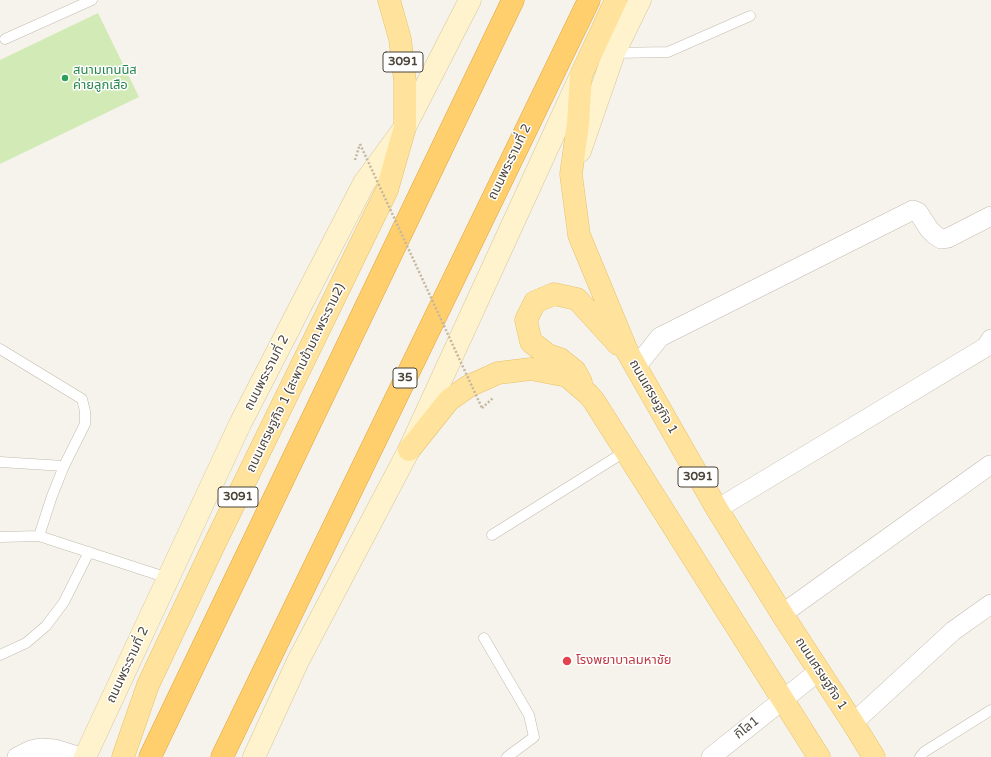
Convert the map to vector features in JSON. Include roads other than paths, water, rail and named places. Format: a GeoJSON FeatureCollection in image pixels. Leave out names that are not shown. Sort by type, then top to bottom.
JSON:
{"type":"FeatureCollection","features":[{"type":"Feature","properties":{"kind":"highway"},"geometry":{"type":"LineString","coordinates":[[150,757],[513,0]]}},
{"type":"Feature","properties":{"kind":"highway","name":"ถนนพระรามที่ 2"},"geometry":{"type":"LineString","coordinates":[[222,757],[589,0]]}},
{"type":"Feature","properties":{"kind":"main road","name":"3091"},"geometry":{"type":"LineString","coordinates":[[389,0],[401,46],[406,81],[405,127]]}},
{"type":"Feature","properties":{"kind":"main road","name":"ถนนพระรามที่ 2"},"geometry":{"type":"LineString","coordinates":[[85,757],[240,424],[364,183],[405,127],[470,0]]}},
{"type":"Feature","properties":{"kind":"main road","name":"ถนนเศรษฐกิจ 1"},"geometry":{"type":"LineString","coordinates":[[616,0],[581,74],[578,124],[571,174],[579,236],[624,344],[634,363],[717,509],[782,614],[874,757]]}},
{"type":"Feature","properties":{"kind":"main road"},"geometry":{"type":"LineString","coordinates":[[571,174],[614,52],[640,0]]}},
{"type":"Feature","properties":{"kind":"main road","name":"ถนนพระรามที่ 2"},"geometry":{"type":"LineString","coordinates":[[254,757],[298,661],[409,450],[581,74]]}},
{"type":"Feature","properties":{"kind":"main road","name":"ถนนเศรษฐกิจ 1 (สะพานข้ามถ.พระราม2)"},"geometry":{"type":"LineString","coordinates":[[123,757],[148,685],[387,190],[405,127]]}},
{"type":"Feature","properties":{"kind":"main road"},"geometry":{"type":"LineString","coordinates":[[634,363],[577,299],[554,294],[535,302],[526,320],[531,342],[548,355],[560,359],[575,371],[820,757]]}},
{"type":"Feature","properties":{"kind":"main road"},"geometry":{"type":"LineString","coordinates":[[409,450],[449,400],[469,386],[503,371],[531,369],[567,376],[594,401]]}},
{"type":"Feature","properties":{"kind":"street"},"geometry":{"type":"LineString","coordinates":[[634,363],[660,338],[913,210],[918,212],[932,232],[942,239],[948,238],[991,216]]}},
{"type":"Feature","properties":{"kind":"street"},"geometry":{"type":"LineString","coordinates":[[717,509],[986,347],[991,339]]}},
{"type":"Feature","properties":{"kind":"street"},"geometry":{"type":"LineString","coordinates":[[782,614],[990,464]]}},
{"type":"Feature","properties":{"kind":"street"},"geometry":{"type":"LineString","coordinates":[[853,723],[953,631],[991,604]]}},
{"type":"Feature","properties":{"kind":"street","name":"กิโล1"},"geometry":{"type":"LineString","coordinates":[[711,757],[819,671]]}},
{"type":"Feature","properties":{"kind":"street"},"geometry":{"type":"LineString","coordinates":[[18,757],[31,750],[40,748],[55,749],[81,757]]}},
{"type":"Feature","properties":{"kind":"lane"},"geometry":{"type":"LineString","coordinates":[[5,39],[92,0]]}},
{"type":"Feature","properties":{"kind":"lane"},"geometry":{"type":"LineString","coordinates":[[614,52],[668,52],[750,16]]}},
{"type":"Feature","properties":{"kind":"lane"},"geometry":{"type":"LineString","coordinates":[[0,349],[82,399],[85,411],[85,424],[64,466],[52,496],[39,536]]}},
{"type":"Feature","properties":{"kind":"lane"},"geometry":{"type":"LineString","coordinates":[[492,535],[626,451]]}},
{"type":"Feature","properties":{"kind":"lane"},"geometry":{"type":"LineString","coordinates":[[0,462],[64,466]]}},
{"type":"Feature","properties":{"kind":"lane"},"geometry":{"type":"LineString","coordinates":[[0,537],[39,536],[168,578]]}},
{"type":"Feature","properties":{"kind":"lane"},"geometry":{"type":"LineString","coordinates":[[0,655],[26,643],[46,626],[64,602],[89,552]]}},
{"type":"Feature","properties":{"kind":"lane"},"geometry":{"type":"LineString","coordinates":[[484,638],[529,715],[534,737],[507,757]]}},
{"type":"Feature","properties":{"kind":"lane"},"geometry":{"type":"LineString","coordinates":[[920,757],[924,752],[991,710]]}},
{"type":"Feature","properties":{"kind":"place","name":"สนามเทนนิส ค่ายลูกเสือ"},"geometry":{"type":"Point","coordinates":[65,78]}},
{"type":"Feature","properties":{"kind":"place","name":"โรงพยาบาลมหาชัย"},"geometry":{"type":"Point","coordinates":[567,661]}}]}
